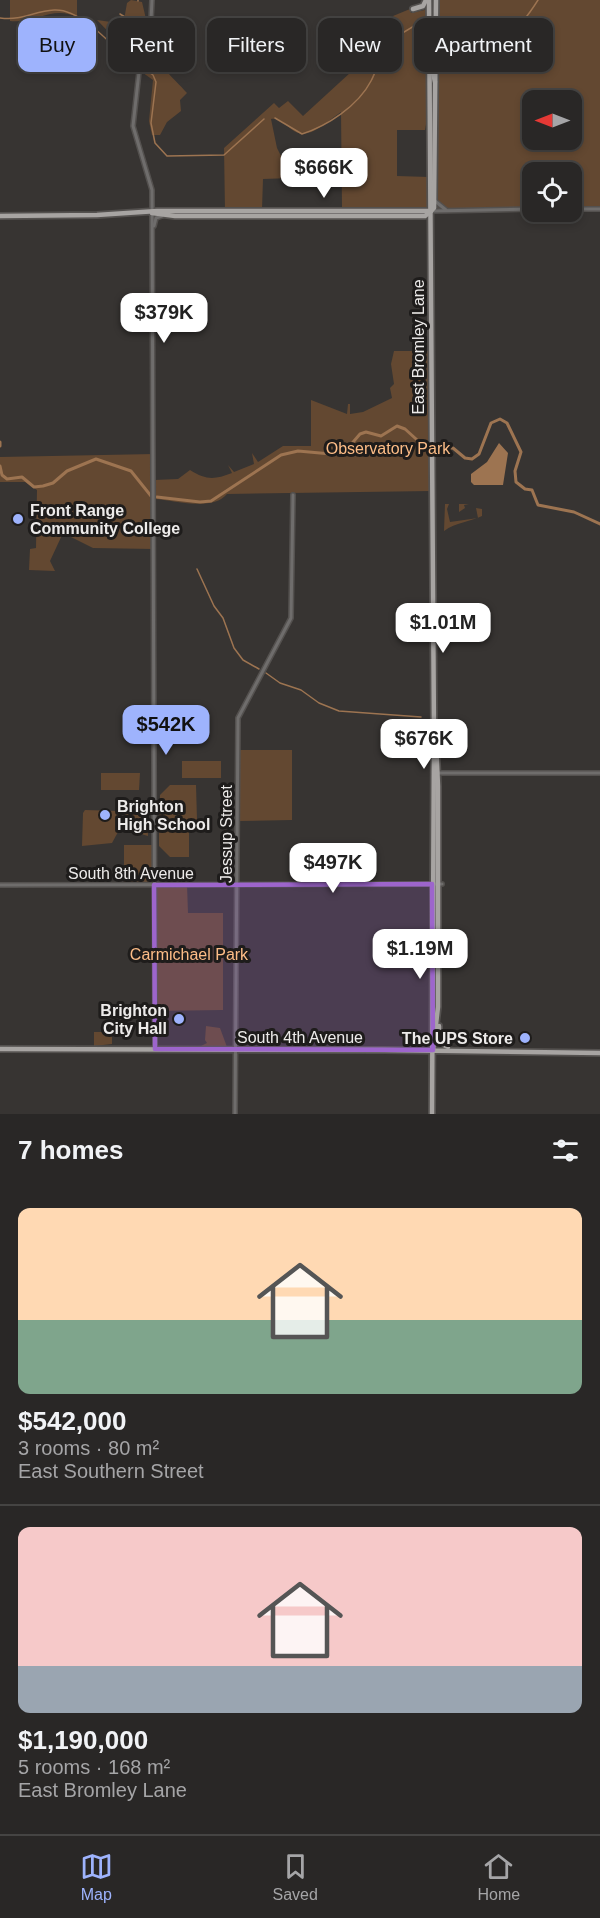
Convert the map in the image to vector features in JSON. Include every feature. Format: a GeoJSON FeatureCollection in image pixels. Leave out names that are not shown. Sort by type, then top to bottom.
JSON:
{"type":"FeatureCollection","features":[{"type":"Feature","properties":{"kind":"main road"},"geometry":{"type":"LineString","coordinates":[[413,9],[423,6],[427,0]]}},
{"type":"Feature","properties":{"kind":"main road","name":"East Bromley Lane"},"geometry":{"type":"LineString","coordinates":[[427,0],[428,18]]}},
{"type":"Feature","properties":{"kind":"main road","name":"East Bromley Lane"},"geometry":{"type":"LineString","coordinates":[[431,211],[434,208],[436,0]]}},
{"type":"Feature","properties":{"kind":"main road","name":"East Bromley Lane"},"geometry":{"type":"LineString","coordinates":[[429,72],[434,735],[432,780],[437,884],[431,983],[432,1114]]}},
{"type":"Feature","properties":{"kind":"main road"},"geometry":{"type":"LineString","coordinates":[[432,72],[436,82]]}},
{"type":"Feature","properties":{"kind":"main road"},"geometry":{"type":"LineString","coordinates":[[0,216],[431,211]]}},
{"type":"Feature","properties":{"kind":"main road"},"geometry":{"type":"LineString","coordinates":[[152,213],[163,215],[425,216],[431,211]]}},
{"type":"Feature","properties":{"kind":"main road","name":"East Bromley Lane"},"geometry":{"type":"LineString","coordinates":[[433,1050],[438,1015],[438,773],[434,735]]}},
{"type":"Feature","properties":{"kind":"main road"},"geometry":{"type":"LineString","coordinates":[[432,780],[438,773],[435,771],[433,749]]}},
{"type":"Feature","properties":{"kind":"main road"},"geometry":{"type":"LineString","coordinates":[[432,953],[438,967],[432,973]]}},
{"type":"Feature","properties":{"kind":"main road"},"geometry":{"type":"LineString","coordinates":[[431,983],[438,998]]}},
{"type":"Feature","properties":{"kind":"main road"},"geometry":{"type":"LineString","coordinates":[[438,1015],[439,1043],[456,1050]]}},
{"type":"Feature","properties":{"kind":"main road","name":"South 4th Avenue"},"geometry":{"type":"LineString","coordinates":[[0,1049],[456,1050],[600,1053]]}},
{"type":"Feature","properties":{"kind":"street"},"geometry":{"type":"LineString","coordinates":[[152,0],[150,41],[139,72],[134,126],[136,141],[151,182],[153,230],[155,1049]]}},
{"type":"Feature","properties":{"kind":"street"},"geometry":{"type":"LineString","coordinates":[[434,199],[447,211]]}},
{"type":"Feature","properties":{"kind":"street"},"geometry":{"type":"LineString","coordinates":[[431,211],[522,209]]}},
{"type":"Feature","properties":{"kind":"street"},"geometry":{"type":"LineString","coordinates":[[582,210],[600,209]]}},
{"type":"Feature","properties":{"kind":"street"},"geometry":{"type":"LineString","coordinates":[[153,230],[155,219],[163,215]]}},
{"type":"Feature","properties":{"kind":"street","name":"Jessup Street"},"geometry":{"type":"LineString","coordinates":[[236,1114],[238,718],[291,618],[293,495]]}},
{"type":"Feature","properties":{"kind":"street"},"geometry":{"type":"LineString","coordinates":[[438,773],[600,773]]}},
{"type":"Feature","properties":{"kind":"street","name":"South 8th Avenue"},"geometry":{"type":"LineString","coordinates":[[0,885],[437,884]]}},
{"type":"Feature","properties":{"kind":"highlighted area"},"geometry":{"type":"Polygon","coordinates":[[[432,884],[433,1050],[155,1049],[154,885],[432,884]]]}},
{"type":"Feature","properties":{"kind":"green space"},"geometry":{"type":"Polygon","coordinates":[[[10,0],[77,0],[77,17],[60,13],[10,21],[10,0]]]}},
{"type":"Feature","properties":{"kind":"green space"},"geometry":{"type":"Polygon","coordinates":[[[131,0],[142,2],[146,18],[124,18],[127,3],[131,0]]]}},
{"type":"Feature","properties":{"kind":"green space"},"geometry":{"type":"Polygon","coordinates":[[[436,0],[600,0],[600,209],[582,209],[582,162],[522,162],[522,210],[431,211],[435,206],[436,72],[553,72],[553,18],[436,18],[436,0]]]}},
{"type":"Feature","properties":{"kind":"green space"},"geometry":{"type":"Polygon","coordinates":[[[410,9],[411,13],[429,9],[429,18],[414,18],[414,72],[429,72],[429,107],[425,130],[397,130],[397,176],[429,177],[429,208],[431,211],[351,211],[342,208],[341,112],[317,129],[304,134],[297,133],[279,120],[271,119],[277,148],[292,178],[263,179],[262,209],[225,211],[224,148],[274,103],[279,108],[288,101],[303,116],[351,72],[402,72],[402,18],[393,16],[410,9]]]}},
{"type":"Feature","properties":{"kind":"green space"},"geometry":{"type":"Polygon","coordinates":[[[97,20],[108,22],[108,31],[97,20]]]}},
{"type":"Feature","properties":{"kind":"green space"},"geometry":{"type":"Polygon","coordinates":[[[142,72],[168,72],[187,93],[180,100],[181,111],[167,122],[160,135],[152,135],[149,121],[153,80],[142,72]]]}},
{"type":"Feature","properties":{"kind":"green space","name":"Observatory Park"},"geometry":{"type":"Polygon","coordinates":[[[394,351],[430,351],[432,491],[227,494],[212,503],[203,504],[154,499],[154,549],[93,548],[63,533],[50,561],[55,571],[29,570],[30,549],[36,548],[37,490],[25,482],[0,482],[0,457],[154,454],[154,480],[178,479],[190,470],[201,476],[220,477],[232,473],[228,465],[234,472],[254,464],[252,453],[258,462],[283,446],[311,446],[311,400],[347,414],[348,404],[350,404],[350,414],[363,412],[392,398],[390,388],[394,384],[391,364],[394,351]]]}},
{"type":"Feature","properties":{"kind":"green space"},"geometry":{"type":"Polygon","coordinates":[[[445,504],[449,504],[447,509],[450,522],[477,518],[444,531],[445,504]]]}},
{"type":"Feature","properties":{"kind":"green space"},"geometry":{"type":"Polygon","coordinates":[[[459,504],[469,504],[464,505],[465,508],[459,512],[459,504]]]}},
{"type":"Feature","properties":{"kind":"green space"},"geometry":{"type":"Polygon","coordinates":[[[476,508],[482,509],[482,516],[478,518],[476,508]]]}},
{"type":"Feature","properties":{"kind":"green space"},"geometry":{"type":"Polygon","coordinates":[[[238,750],[292,750],[292,820],[238,821],[238,750]]]}},
{"type":"Feature","properties":{"kind":"green space"},"geometry":{"type":"Polygon","coordinates":[[[182,761],[221,761],[221,778],[182,778],[182,761]]]}},
{"type":"Feature","properties":{"kind":"green space"},"geometry":{"type":"Polygon","coordinates":[[[101,773],[140,773],[139,790],[101,790],[101,773]]]}},
{"type":"Feature","properties":{"kind":"green space"},"geometry":{"type":"Polygon","coordinates":[[[170,785],[196,785],[197,820],[194,823],[159,821],[160,795],[170,785]]]}},
{"type":"Feature","properties":{"kind":"green space"},"geometry":{"type":"Polygon","coordinates":[[[85,810],[120,811],[118,832],[112,843],[82,846],[85,810]]]}},
{"type":"Feature","properties":{"kind":"green space"},"geometry":{"type":"Polygon","coordinates":[[[125,812],[147,813],[148,836],[131,831],[125,822],[125,812]]]}},
{"type":"Feature","properties":{"kind":"green space"},"geometry":{"type":"Polygon","coordinates":[[[189,827],[189,857],[170,857],[159,846],[159,829],[189,827]]]}},
{"type":"Feature","properties":{"kind":"green space","name":"Carmichael Park"},"geometry":{"type":"Polygon","coordinates":[[[124,845],[154,845],[154,884],[187,884],[188,913],[223,913],[223,1010],[155,1011],[154,885],[124,885],[124,845]]]}},
{"type":"Feature","properties":{"kind":"green space"},"geometry":{"type":"Polygon","coordinates":[[[206,1026],[220,1028],[227,1047],[199,1047],[207,1043],[205,1040],[206,1026]]]}},
{"type":"Feature","properties":{"kind":"green space"},"geometry":{"type":"Polygon","coordinates":[[[94,1032],[112,1032],[112,1044],[94,1046],[94,1032]]]}},
{"type":"Feature","properties":{"kind":"shaded area"},"geometry":{"type":"Polygon","coordinates":[[[499,443],[508,453],[503,485],[474,485],[471,482],[471,474],[487,462],[499,443]]]}},
{"type":"Feature","properties":{"kind":"waterway"},"geometry":{"type":"LineString","coordinates":[[525,18],[538,0]]}},
{"type":"Feature","properties":{"kind":"waterway"},"geometry":{"type":"LineString","coordinates":[[0,18],[15,18],[54,10],[65,11],[87,22],[108,41]]}},
{"type":"Feature","properties":{"kind":"waterway"},"geometry":{"type":"LineString","coordinates":[[120,14],[125,17]]}},
{"type":"Feature","properties":{"kind":"waterway"},"geometry":{"type":"LineString","coordinates":[[275,118],[302,134],[322,126],[341,114],[365,90],[389,44],[414,26]]}},
{"type":"Feature","properties":{"kind":"waterway"},"geometry":{"type":"LineString","coordinates":[[148,72],[156,82],[151,123],[155,143],[167,156],[224,155],[264,119]]}},
{"type":"Feature","properties":{"kind":"waterway"},"geometry":{"type":"LineString","coordinates":[[434,448],[453,448],[465,458],[472,459],[479,454],[491,423],[500,419],[507,423],[521,452],[515,471],[516,482],[525,489],[532,490],[538,505],[574,512],[600,524]]}},
{"type":"Feature","properties":{"kind":"waterway"},"geometry":{"type":"LineString","coordinates":[[157,497],[200,502],[211,501],[281,455],[298,451],[342,455],[360,434],[366,432],[381,436],[397,426],[405,429],[426,448]]}},
{"type":"Feature","properties":{"kind":"waterway"},"geometry":{"type":"LineString","coordinates":[[0,466],[2,475],[7,479],[22,477],[34,487],[53,483],[67,471],[96,459],[131,471],[151,496]]}},
{"type":"Feature","properties":{"kind":"waterway"},"geometry":{"type":"LineString","coordinates":[[197,569],[214,606],[223,618],[234,648],[243,660],[259,669]]}},
{"type":"Feature","properties":{"kind":"waterway"},"geometry":{"type":"LineString","coordinates":[[266,673],[280,683],[301,690],[319,703],[339,711],[421,717]]}},
{"type":"Feature","properties":{"kind":"place","name":"Front Range Community College"},"geometry":{"type":"Point","coordinates":[18,519]}},
{"type":"Feature","properties":{"kind":"place","name":"Brighton High School"},"geometry":{"type":"Point","coordinates":[105,815]}},
{"type":"Feature","properties":{"kind":"place","name":"Brighton City Hall"},"geometry":{"type":"Point","coordinates":[179,1019]}},
{"type":"Feature","properties":{"kind":"place","name":"The UPS Store"},"geometry":{"type":"Point","coordinates":[525,1038]}}]}
